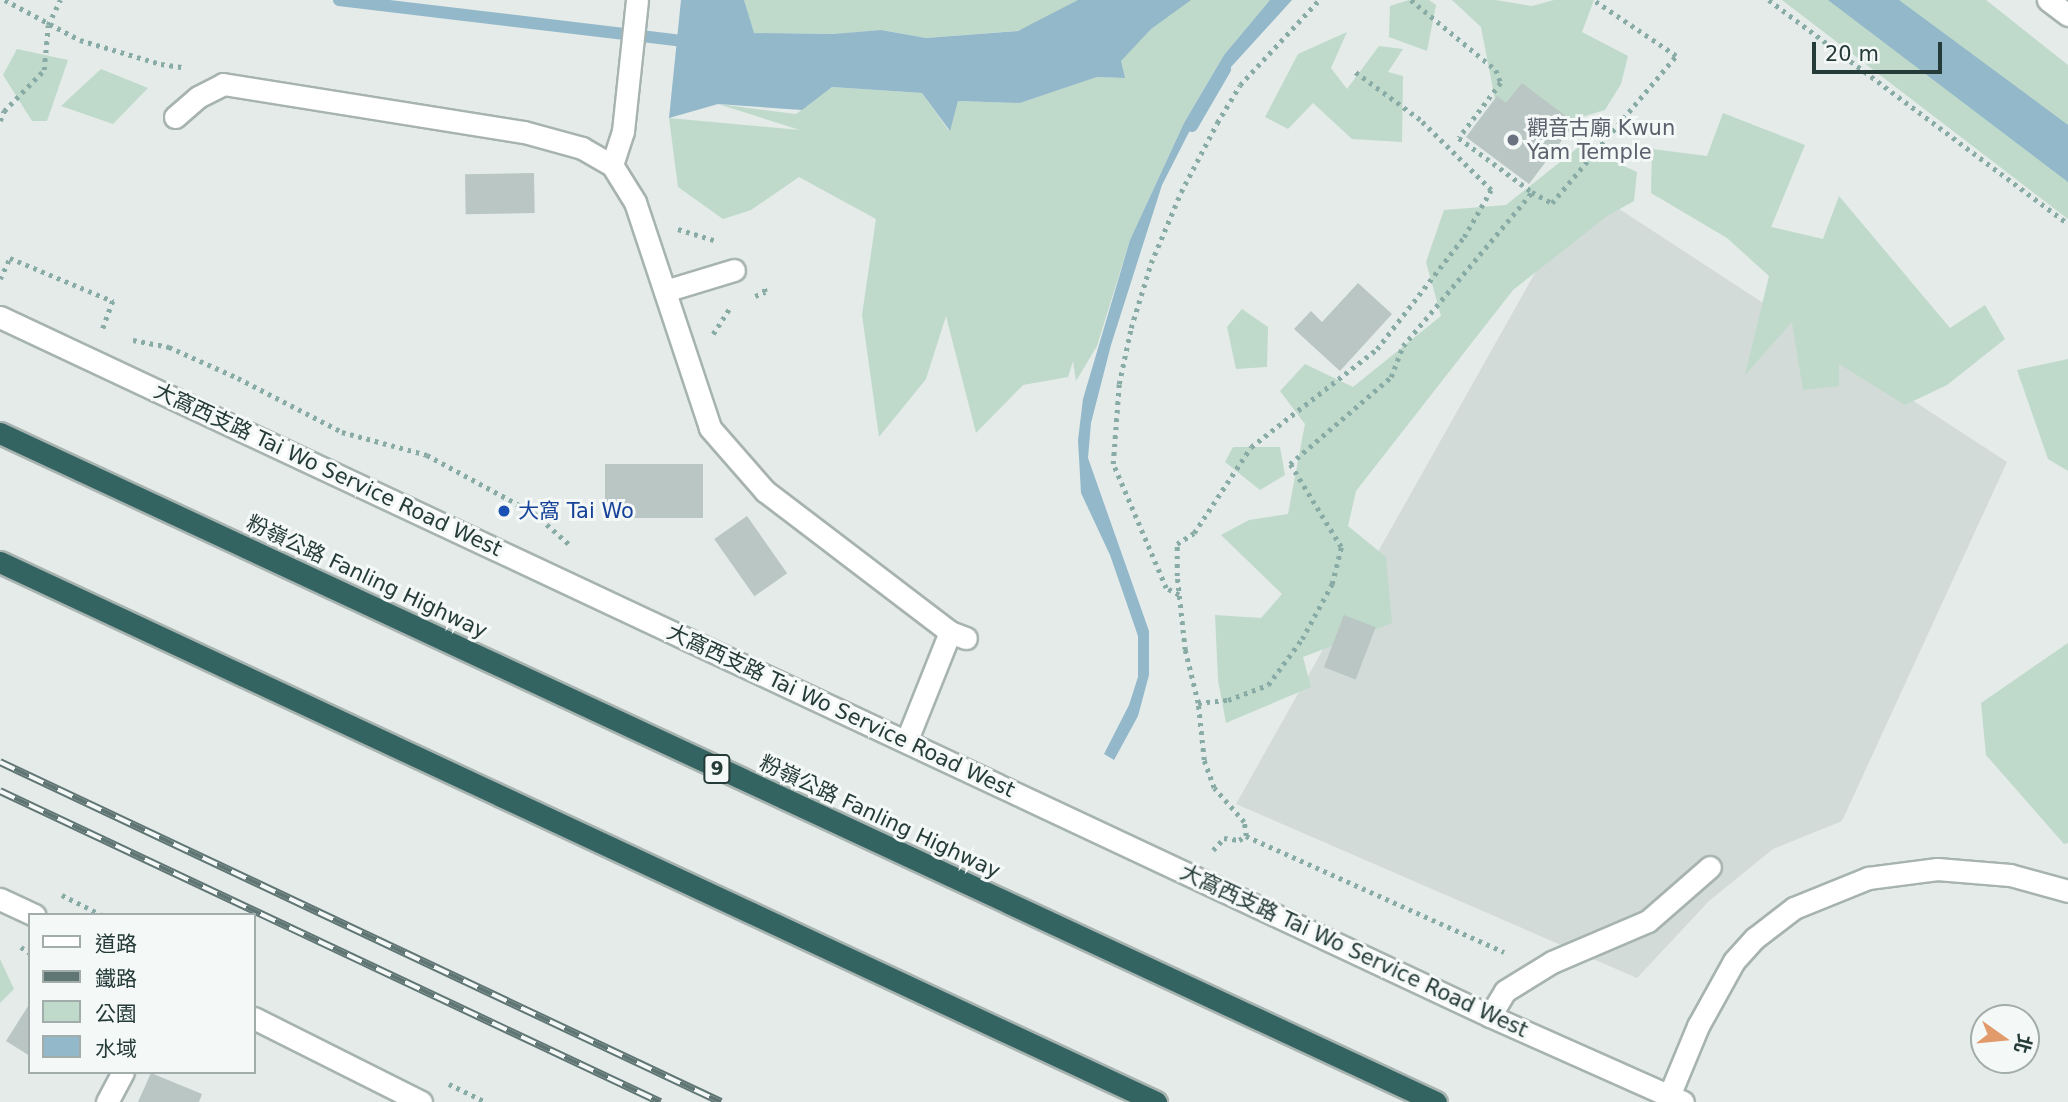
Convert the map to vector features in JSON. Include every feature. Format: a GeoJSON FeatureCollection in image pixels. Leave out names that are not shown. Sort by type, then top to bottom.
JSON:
{"type":"FeatureCollection","features":[{"type":"Feature","properties":{"kind":"highway","name":"粉嶺公路 Fanling Highway"},"geometry":{"type":"LineString","coordinates":[[0,433],[1436,1102]]}},
{"type":"Feature","properties":{"kind":"highway"},"geometry":{"type":"LineString","coordinates":[[0,562],[1156,1102]]}},
{"type":"Feature","properties":{"kind":"street"},"geometry":{"type":"LineString","coordinates":[[612,165],[623,131],[638,0]]}},
{"type":"Feature","properties":{"kind":"street"},"geometry":{"type":"LineString","coordinates":[[2048,0],[2068,15]]}},
{"type":"Feature","properties":{"kind":"street"},"geometry":{"type":"LineString","coordinates":[[175,117],[198,97],[223,84],[524,132],[582,148],[612,165],[635,202],[710,428],[765,491],[958,635],[906,742]]}},
{"type":"Feature","properties":{"kind":"street"},"geometry":{"type":"LineString","coordinates":[[665,291],[734,271]]}},
{"type":"Feature","properties":{"kind":"street","name":"大窩西支路 Tai Wo Service Road West"},"geometry":{"type":"LineString","coordinates":[[0,317],[1490,1016],[1676,1099]]}},
{"type":"Feature","properties":{"kind":"street"},"geometry":{"type":"LineString","coordinates":[[1490,1016],[1505,991],[1539,971],[1648,921],[1710,867]]}},
{"type":"Feature","properties":{"kind":"street"},"geometry":{"type":"LineString","coordinates":[[1676,1099],[1698,1026],[1734,961],[1755,938],[1794,908],[1868,878],[1937,869],[2010,875],[2068,891]]}},
{"type":"Feature","properties":{"kind":"street"},"geometry":{"type":"LineString","coordinates":[[0,899],[31,913]]}},
{"type":"Feature","properties":{"kind":"street"},"geometry":{"type":"LineString","coordinates":[[256,1019],[421,1102]]}},
{"type":"Feature","properties":{"kind":"street"},"geometry":{"type":"LineString","coordinates":[[107,1102],[122,1074]]}},
{"type":"Feature","properties":{"kind":"path"},"geometry":{"type":"LineString","coordinates":[[5,0],[48,25]]}},
{"type":"Feature","properties":{"kind":"path"},"geometry":{"type":"LineString","coordinates":[[0,121],[4,111],[44,70],[48,25],[60,0]]}},
{"type":"Feature","properties":{"kind":"path"},"geometry":{"type":"LineString","coordinates":[[1179,595],[1166,588],[1113,464],[1119,384],[1131,328],[1151,263],[1181,192],[1217,122],[1240,85],[1319,0]]}},
{"type":"Feature","properties":{"kind":"path"},"geometry":{"type":"LineString","coordinates":[[1411,0],[1496,70],[1501,83],[1459,138],[1532,192],[1552,203],[1676,56],[1593,0]]}},
{"type":"Feature","properties":{"kind":"path"},"geometry":{"type":"LineString","coordinates":[[1769,0],[2068,224]]}},
{"type":"Feature","properties":{"kind":"path"},"geometry":{"type":"LineString","coordinates":[[1246,836],[1244,822],[1214,788],[1204,760],[1198,703],[1185,650],[1177,544],[1194,533],[1251,447],[1377,349],[1464,237],[1491,190],[1420,120],[1352,70]]}},
{"type":"Feature","properties":{"kind":"path"},"geometry":{"type":"LineString","coordinates":[[1198,703],[1228,700],[1268,685],[1303,639],[1332,584],[1341,547],[1290,464],[1391,377],[1403,346],[1532,192]]}},
{"type":"Feature","properties":{"kind":"path"},"geometry":{"type":"LineString","coordinates":[[0,279],[1,272],[10,258],[113,301],[102,334],[90,329]]}},
{"type":"Feature","properties":{"kind":"path"},"geometry":{"type":"LineString","coordinates":[[128,340],[180,352],[238,378],[342,432],[427,456],[534,513],[573,548]]}},
{"type":"Feature","properties":{"kind":"path"},"geometry":{"type":"LineString","coordinates":[[1212,850],[1224,838],[1239,840],[1246,836]]}},
{"type":"Feature","properties":{"kind":"path"},"geometry":{"type":"LineString","coordinates":[[1246,836],[1527,962],[1539,971]]}},
{"type":"Feature","properties":{"kind":"shaded area"},"geometry":{"type":"Polygon","coordinates":[[[1584,186],[2007,462],[1842,821],[1773,849],[1709,901],[1637,978],[1236,804],[1584,186]]]}},
{"type":"Feature","properties":{"kind":"green space"},"geometry":{"type":"Polygon","coordinates":[[[744,0],[1083,0],[1027,30],[926,38],[881,30],[840,34],[753,33],[744,0]]]}},
{"type":"Feature","properties":{"kind":"green space"},"geometry":{"type":"Polygon","coordinates":[[[1189,0],[1270,0],[1224,55],[1184,123],[1130,240],[1097,346],[1076,381],[1073,361],[1068,377],[1023,385],[976,433],[946,316],[926,379],[879,437],[862,315],[876,219],[799,177],[751,210],[723,219],[678,187],[669,118],[800,130],[718,104],[796,114],[832,87],[922,93],[949,131],[958,101],[1020,103],[1097,77],[1124,78],[1120,61],[1146,32],[1189,0]]]}},
{"type":"Feature","properties":{"kind":"green space"},"geometry":{"type":"Polygon","coordinates":[[[1409,0],[1429,0],[1436,5],[1427,51],[1389,37],[1390,6],[1409,0]]]}},
{"type":"Feature","properties":{"kind":"green space"},"geometry":{"type":"Polygon","coordinates":[[[1452,0],[1495,0],[1532,6],[1554,0],[1594,0],[1582,32],[1628,56],[1621,84],[1605,110],[1558,124],[1501,131],[1481,27],[1452,0]]]}},
{"type":"Feature","properties":{"kind":"green space"},"geometry":{"type":"Polygon","coordinates":[[[1782,0],[1986,0],[2068,65],[2068,219],[1782,0]]]}},
{"type":"Feature","properties":{"kind":"green space"},"geometry":{"type":"Polygon","coordinates":[[[1347,32],[1331,68],[1347,89],[1379,46],[1403,49],[1388,72],[1403,76],[1402,142],[1352,139],[1313,103],[1288,129],[1265,117],[1298,54],[1347,32]]]}},
{"type":"Feature","properties":{"kind":"green space"},"geometry":{"type":"Polygon","coordinates":[[[17,49],[68,60],[47,121],[32,121],[3,75],[17,49]]]}},
{"type":"Feature","properties":{"kind":"green space"},"geometry":{"type":"Polygon","coordinates":[[[101,69],[148,88],[113,124],[61,106],[101,69]]]}},
{"type":"Feature","properties":{"kind":"green space"},"geometry":{"type":"Polygon","coordinates":[[[1723,113],[1805,145],[1771,227],[1823,239],[1839,196],[1950,328],[1985,305],[2005,339],[1947,385],[1905,405],[1839,364],[1839,386],[1803,390],[1792,322],[1745,375],[1769,276],[1727,238],[1651,193],[1652,149],[1707,156],[1723,113]]]}},
{"type":"Feature","properties":{"kind":"green space"},"geometry":{"type":"Polygon","coordinates":[[[1580,146],[1637,172],[1634,201],[1607,216],[1513,290],[1356,491],[1348,526],[1386,557],[1392,623],[1303,657],[1311,687],[1226,723],[1218,680],[1215,615],[1261,618],[1282,594],[1221,535],[1249,520],[1288,514],[1305,424],[1280,391],[1305,364],[1353,387],[1441,316],[1426,262],[1444,210],[1506,205],[1580,146]]]}},
{"type":"Feature","properties":{"kind":"green space"},"geometry":{"type":"Polygon","coordinates":[[[1242,309],[1268,327],[1267,367],[1236,369],[1227,327],[1242,309]]]}},
{"type":"Feature","properties":{"kind":"green space"},"geometry":{"type":"Polygon","coordinates":[[[2068,359],[2068,471],[2048,459],[2017,370],[2068,359]]]}},
{"type":"Feature","properties":{"kind":"green space"},"geometry":{"type":"Polygon","coordinates":[[[1233,447],[1280,447],[1285,475],[1260,490],[1225,462],[1233,447]]]}},
{"type":"Feature","properties":{"kind":"green space"},"geometry":{"type":"Polygon","coordinates":[[[2068,643],[2068,843],[2064,844],[1986,755],[1981,703],[2068,643]]]}},
{"type":"Feature","properties":{"kind":"green space"},"geometry":{"type":"Polygon","coordinates":[[[0,959],[14,989],[0,1003],[0,959]]]}},
{"type":"Feature","properties":{"kind":"water"},"geometry":{"type":"Polygon","coordinates":[[[681,0],[744,0],[754,33],[834,34],[881,30],[926,38],[1018,31],[1078,0],[1191,0],[1151,29],[1121,61],[1125,78],[1097,77],[1020,103],[958,101],[950,131],[922,93],[832,87],[802,110],[718,104],[669,118],[681,0]]]}},
{"type":"Feature","properties":{"kind":"water"},"geometry":{"type":"Polygon","coordinates":[[[1270,0],[1292,0],[1211,89],[1162,185],[1111,345],[1091,423],[1088,458],[1149,631],[1149,675],[1138,716],[1114,760],[1104,754],[1129,705],[1138,677],[1138,636],[1110,555],[1081,493],[1078,440],[1083,399],[1130,240],[1184,123],[1224,55],[1270,0]]]}},
{"type":"Feature","properties":{"kind":"water"},"geometry":{"type":"Polygon","coordinates":[[[1828,0],[1899,0],[2068,125],[2068,182],[1828,0]]]}},
{"type":"Feature","properties":{"kind":"building","name":"觀音古廟 Kwun Yam Temple"},"geometry":{"type":"Polygon","coordinates":[[[1522,83],[1575,123],[1529,184],[1466,137],[1497,96],[1506,103],[1522,83]]]}},
{"type":"Feature","properties":{"kind":"building"},"geometry":{"type":"Polygon","coordinates":[[[534,173],[535,213],[466,214],[465,174],[534,173]]]}},
{"type":"Feature","properties":{"kind":"building"},"geometry":{"type":"Polygon","coordinates":[[[1358,283],[1392,314],[1340,371],[1294,329],[1311,311],[1322,322],[1358,283]]]}},
{"type":"Feature","properties":{"kind":"building"},"geometry":{"type":"Polygon","coordinates":[[[605,464],[703,464],[703,518],[605,518],[605,464]]]}},
{"type":"Feature","properties":{"kind":"building"},"geometry":{"type":"Polygon","coordinates":[[[747,516],[787,573],[754,596],[714,539],[747,516]]]}},
{"type":"Feature","properties":{"kind":"building"},"geometry":{"type":"Polygon","coordinates":[[[1344,615],[1376,627],[1356,679],[1324,667],[1344,615]]]}},
{"type":"Feature","properties":{"kind":"building"},"geometry":{"type":"Polygon","coordinates":[[[28,1006],[28,1055],[6,1041],[28,1006]]]}},
{"type":"Feature","properties":{"kind":"building"},"geometry":{"type":"Polygon","coordinates":[[[151,1074],[202,1094],[199,1102],[138,1102],[151,1074]]]}},
{"type":"Feature","properties":{"kind":"waterway"},"geometry":{"type":"LineString","coordinates":[[339,0],[693,42]]}},
{"type":"Feature","properties":{"kind":"waterway"},"geometry":{"type":"LineString","coordinates":[[1192,126],[1225,69]]}},
{"type":"Feature","properties":{"kind":"railway"},"geometry":{"type":"LineString","coordinates":[[0,762],[721,1102]]}},
{"type":"Feature","properties":{"kind":"railway"},"geometry":{"type":"LineString","coordinates":[[0,791],[660,1102]]}},
{"type":"Feature","properties":{"kind":"place","name":"觀音古廟 Kwun Yam Temple"},"geometry":{"type":"Point","coordinates":[1513,140]}},
{"type":"Feature","properties":{"kind":"place","name":"大窩 Tai Wo"},"geometry":{"type":"Point","coordinates":[504,511]}}]}
